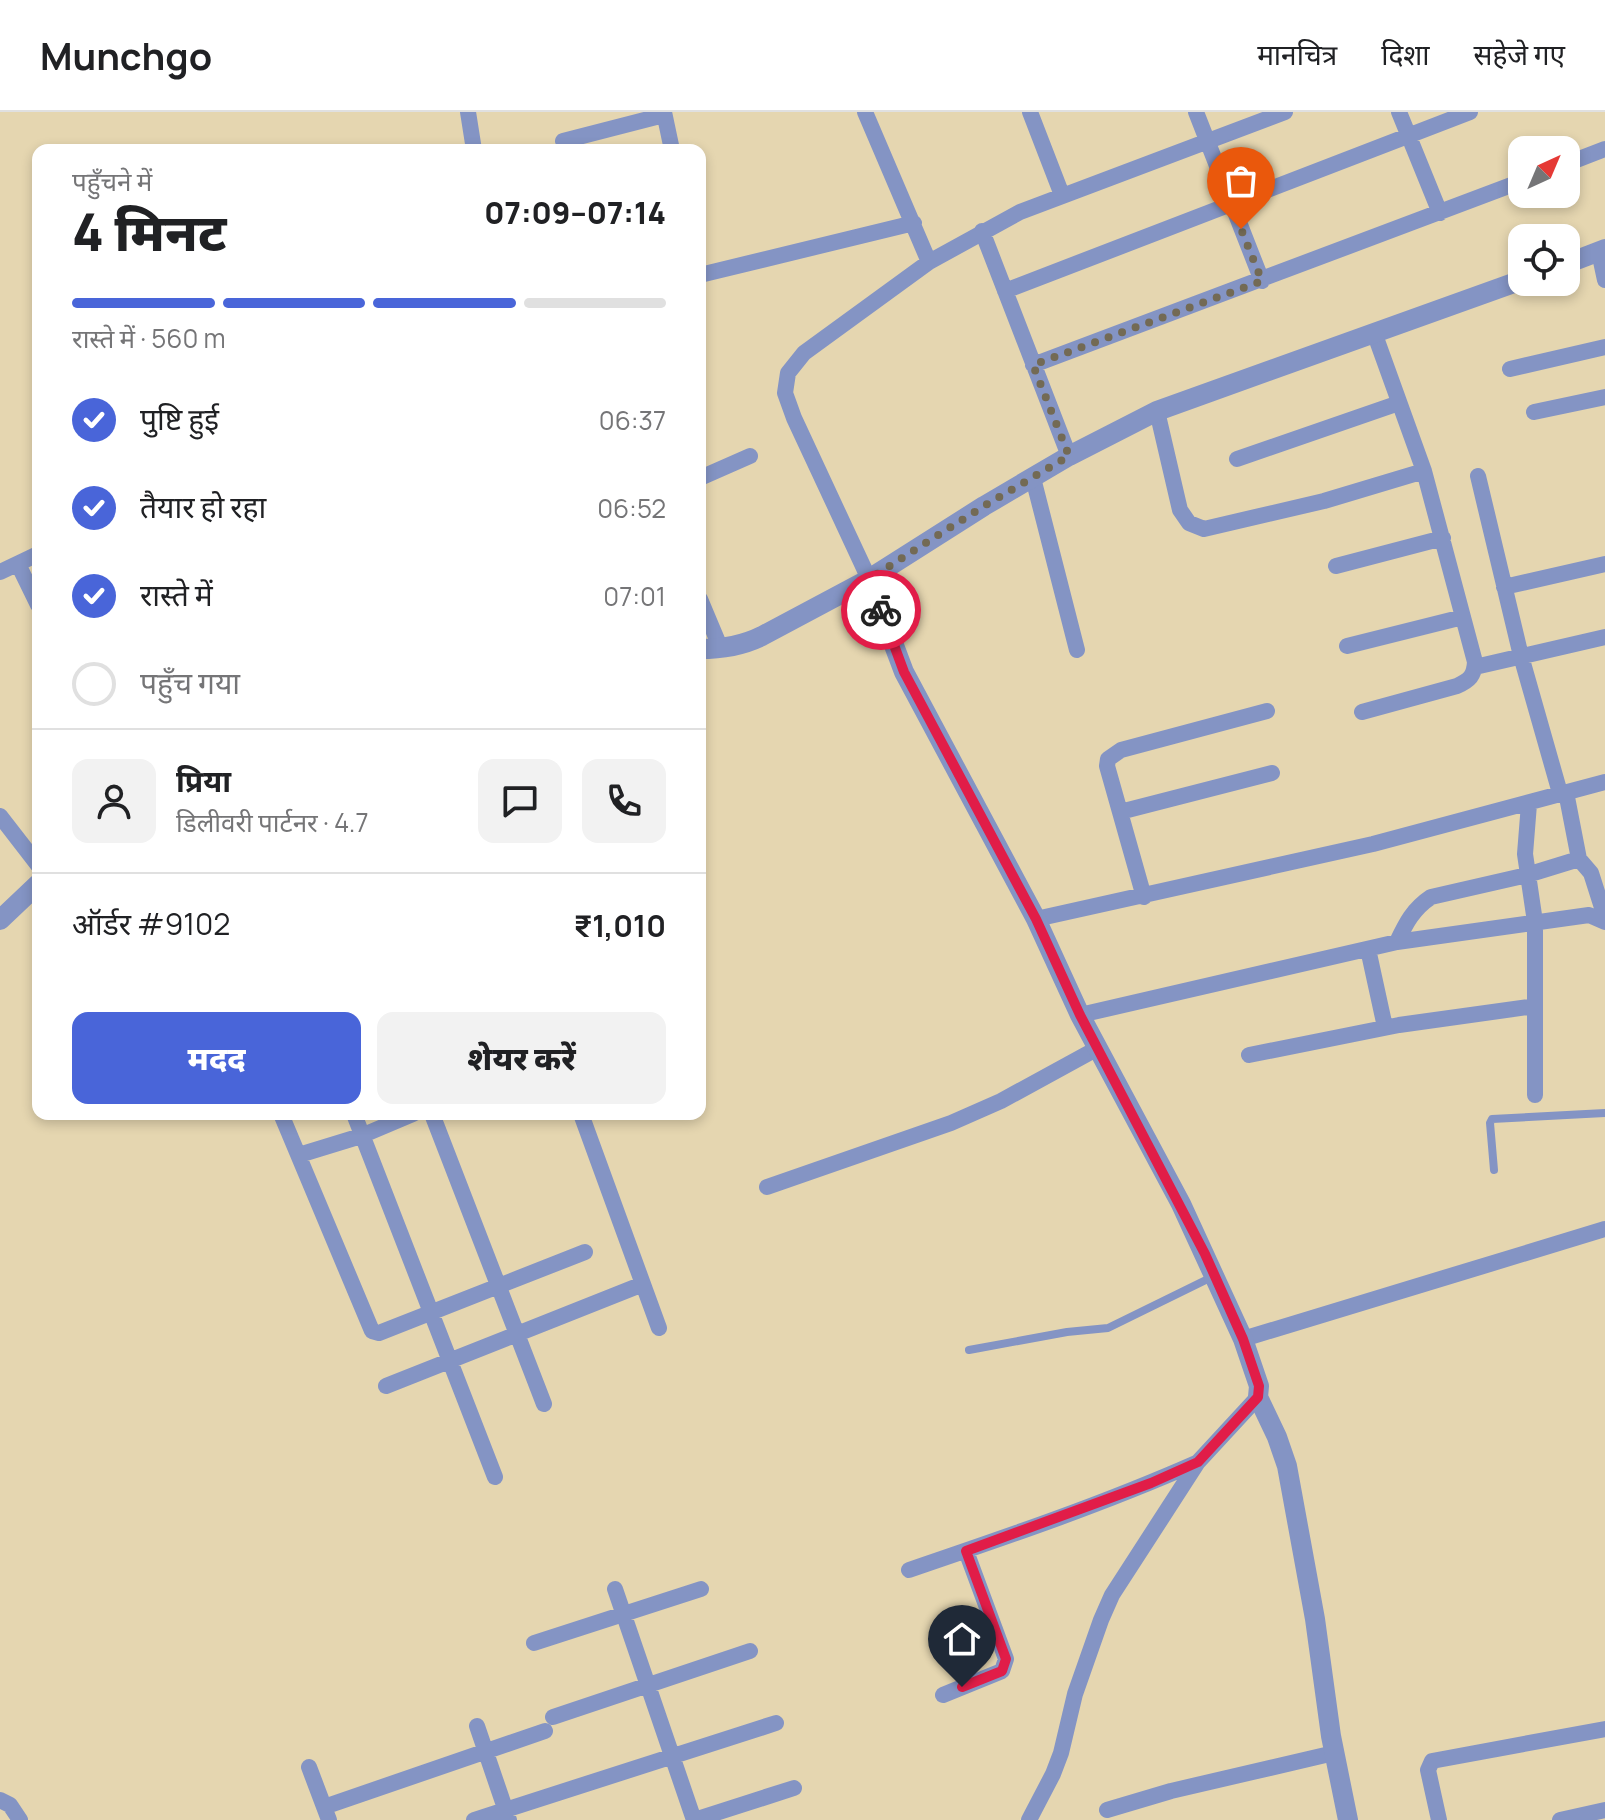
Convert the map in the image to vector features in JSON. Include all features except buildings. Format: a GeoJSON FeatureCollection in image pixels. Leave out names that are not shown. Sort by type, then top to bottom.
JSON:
{"type":"FeatureCollection","features":[{"type":"Feature","properties":{"kind":"street"},"geometry":{"type":"LineString","coordinates":[[468,112],[473,144]]}},
{"type":"Feature","properties":{"kind":"street"},"geometry":{"type":"LineString","coordinates":[[865,112],[929,262]]}},
{"type":"Feature","properties":{"kind":"street"},"geometry":{"type":"LineString","coordinates":[[1030,112],[1062,195]]}},
{"type":"Feature","properties":{"kind":"street"},"geometry":{"type":"LineString","coordinates":[[1196,112],[1262,281]]}},
{"type":"Feature","properties":{"kind":"street"},"geometry":{"type":"LineString","coordinates":[[1285,112],[1062,195],[982,231],[929,262],[804,353],[788,373],[785,393],[869,579],[904,672],[1036,919],[1080,1015],[1181,1204],[1243,1339],[1259,1386],[1258,1397],[1287,1466],[1315,1619],[1334,1753],[1348,1820]]}},
{"type":"Feature","properties":{"kind":"street"},"geometry":{"type":"LineString","coordinates":[[1399,112],[1440,213]]}},
{"type":"Feature","properties":{"kind":"street"},"geometry":{"type":"LineString","coordinates":[[1005,291],[1470,112]]}},
{"type":"Feature","properties":{"kind":"street"},"geometry":{"type":"LineString","coordinates":[[563,141],[664,113],[671,144]]}},
{"type":"Feature","properties":{"kind":"street"},"geometry":{"type":"LineString","coordinates":[[1580,159],[1605,149]]}},
{"type":"Feature","properties":{"kind":"street"},"geometry":{"type":"LineString","coordinates":[[1033,365],[1508,186]]}},
{"type":"Feature","properties":{"kind":"street"},"geometry":{"type":"LineString","coordinates":[[706,274],[914,223]]}},
{"type":"Feature","properties":{"kind":"street"},"geometry":{"type":"LineString","coordinates":[[982,231],[1069,456]]}},
{"type":"Feature","properties":{"kind":"street"},"geometry":{"type":"LineString","coordinates":[[1580,259],[1602,250],[1605,280]]}},
{"type":"Feature","properties":{"kind":"street"},"geometry":{"type":"LineString","coordinates":[[706,649],[748,643],[869,579],[1069,456],[1157,411],[1508,285]]}},
{"type":"Feature","properties":{"kind":"street"},"geometry":{"type":"LineString","coordinates":[[1362,712],[1457,686],[1475,673],[1424,471],[1375,335]]}},
{"type":"Feature","properties":{"kind":"street"},"geometry":{"type":"LineString","coordinates":[[1510,369],[1605,347]]}},
{"type":"Feature","properties":{"kind":"street"},"geometry":{"type":"LineString","coordinates":[[1534,412],[1605,397]]}},
{"type":"Feature","properties":{"kind":"street"},"geometry":{"type":"LineString","coordinates":[[1237,459],[1399,403]]}},
{"type":"Feature","properties":{"kind":"street"},"geometry":{"type":"LineString","coordinates":[[1157,411],[1180,510],[1189,523],[1204,529],[1324,501],[1424,471]]}},
{"type":"Feature","properties":{"kind":"street"},"geometry":{"type":"LineString","coordinates":[[706,475],[750,456]]}},
{"type":"Feature","properties":{"kind":"street"},"geometry":{"type":"LineString","coordinates":[[1080,1015],[1397,942],[1589,915],[1604,918],[1591,873],[1579,859],[1563,792],[1521,656],[1478,476]]}},
{"type":"Feature","properties":{"kind":"street"},"geometry":{"type":"LineString","coordinates":[[1033,478],[1077,650]]}},
{"type":"Feature","properties":{"kind":"street"},"geometry":{"type":"LineString","coordinates":[[1336,566],[1443,538]]}},
{"type":"Feature","properties":{"kind":"street"},"geometry":{"type":"LineString","coordinates":[[0,572],[32,557]]}},
{"type":"Feature","properties":{"kind":"street"},"geometry":{"type":"LineString","coordinates":[[18,564],[32,593]]}},
{"type":"Feature","properties":{"kind":"street"},"geometry":{"type":"LineString","coordinates":[[1504,587],[1605,564]]}},
{"type":"Feature","properties":{"kind":"street"},"geometry":{"type":"LineString","coordinates":[[706,613],[721,649]]}},
{"type":"Feature","properties":{"kind":"street"},"geometry":{"type":"LineString","coordinates":[[1347,646],[1463,617]]}},
{"type":"Feature","properties":{"kind":"street"},"geometry":{"type":"LineString","coordinates":[[1475,667],[1605,637]]}},
{"type":"Feature","properties":{"kind":"street"},"geometry":{"type":"LineString","coordinates":[[1144,897],[1107,766],[1113,754],[1267,711]]}},
{"type":"Feature","properties":{"kind":"street"},"geometry":{"type":"LineString","coordinates":[[1120,812],[1272,773]]}},
{"type":"Feature","properties":{"kind":"street"},"geometry":{"type":"LineString","coordinates":[[1036,919],[1373,844],[1605,782]]}},
{"type":"Feature","properties":{"kind":"street"},"geometry":{"type":"LineString","coordinates":[[1529,804],[1525,835],[1527,875],[1535,922],[1535,1095]]}},
{"type":"Feature","properties":{"kind":"street"},"geometry":{"type":"LineString","coordinates":[[0,816],[32,857]]}},
{"type":"Feature","properties":{"kind":"street"},"geometry":{"type":"LineString","coordinates":[[1397,942],[1410,916],[1431,897],[1527,875],[1579,859]]}},
{"type":"Feature","properties":{"kind":"street"},"geometry":{"type":"LineString","coordinates":[[0,920],[32,890]]}},
{"type":"Feature","properties":{"kind":"street"},"geometry":{"type":"LineString","coordinates":[[1368,949],[1385,1027]]}},
{"type":"Feature","properties":{"kind":"street"},"geometry":{"type":"LineString","coordinates":[[1249,1055],[1385,1027],[1535,1006]]}},
{"type":"Feature","properties":{"kind":"street"},"geometry":{"type":"LineString","coordinates":[[767,1187],[951,1123],[1001,1101],[1098,1048]]}},
{"type":"Feature","properties":{"kind":"street"},"geometry":{"type":"LineString","coordinates":[[284,1120],[372,1331],[379,1333],[585,1252]]}},
{"type":"Feature","properties":{"kind":"street"},"geometry":{"type":"LineString","coordinates":[[356,1120],[495,1477]]}},
{"type":"Feature","properties":{"kind":"street"},"geometry":{"type":"LineString","coordinates":[[299,1155],[361,1136],[399,1120]]}},
{"type":"Feature","properties":{"kind":"street"},"geometry":{"type":"LineString","coordinates":[[434,1120],[544,1404]]}},
{"type":"Feature","properties":{"kind":"street"},"geometry":{"type":"LineString","coordinates":[[583,1120],[659,1328]]}},
{"type":"Feature","properties":{"kind":"street"},"geometry":{"type":"LineString","coordinates":[[1243,1339],[1605,1229]]}},
{"type":"Feature","properties":{"kind":"street"},"geometry":{"type":"LineString","coordinates":[[386,1386],[643,1284]]}},
{"type":"Feature","properties":{"kind":"street"},"geometry":{"type":"LineString","coordinates":[[1029,1820],[1057,1764],[1075,1694],[1112,1595],[1198,1462],[1258,1397]]}},
{"type":"Feature","properties":{"kind":"street"},"geometry":{"type":"LineString","coordinates":[[909,1570],[1123,1494],[1198,1462]]}},
{"type":"Feature","properties":{"kind":"street"},"geometry":{"type":"LineString","coordinates":[[943,1695],[1002,1671],[1006,1665],[966,1551]]}},
{"type":"Feature","properties":{"kind":"street"},"geometry":{"type":"LineString","coordinates":[[615,1589],[694,1820],[794,1788]]}},
{"type":"Feature","properties":{"kind":"street"},"geometry":{"type":"LineString","coordinates":[[534,1643],[701,1589]]}},
{"type":"Feature","properties":{"kind":"street"},"geometry":{"type":"LineString","coordinates":[[309,1767],[326,1813],[648,1686],[750,1651]]}},
{"type":"Feature","properties":{"kind":"street"},"geometry":{"type":"LineString","coordinates":[[474,1820],[507,1814],[776,1723]]}},
{"type":"Feature","properties":{"kind":"street"},"geometry":{"type":"LineString","coordinates":[[477,1726],[507,1814]]}},
{"type":"Feature","properties":{"kind":"street"},"geometry":{"type":"LineString","coordinates":[[1439,1820],[1428,1770],[1432,1761],[1605,1729]]}},
{"type":"Feature","properties":{"kind":"street"},"geometry":{"type":"LineString","coordinates":[[1107,1810],[1171,1791],[1334,1753]]}},
{"type":"Feature","properties":{"kind":"street"},"geometry":{"type":"LineString","coordinates":[[0,1800],[10,1805],[20,1820]]}},
{"type":"Feature","properties":{"kind":"street"},"geometry":{"type":"LineString","coordinates":[[1560,1820],[1605,1810]]}},
{"type":"Feature","properties":{"kind":"lane"},"geometry":{"type":"LineString","coordinates":[[1494,1170],[1492,1119],[1605,1113]]}},
{"type":"Feature","properties":{"kind":"lane"},"geometry":{"type":"LineString","coordinates":[[969,1350],[1067,1332],[1108,1328],[1215,1275]]}},
{"type":"Feature","properties":{"kind":"way so far"},"geometry":{"type":"LineString","coordinates":[[881,610],[869,579],[1069,456],[1033,365],[1262,281],[1241,229]]}},
{"type":"Feature","properties":{"kind":"route"},"geometry":{"type":"LineString","coordinates":[[881,610],[904,672],[1036,919],[1080,1015],[1181,1204],[1243,1339],[1259,1386],[1258,1397],[1198,1462],[1151,1483],[966,1551],[1006,1665],[1002,1671],[962,1687]]}}]}
